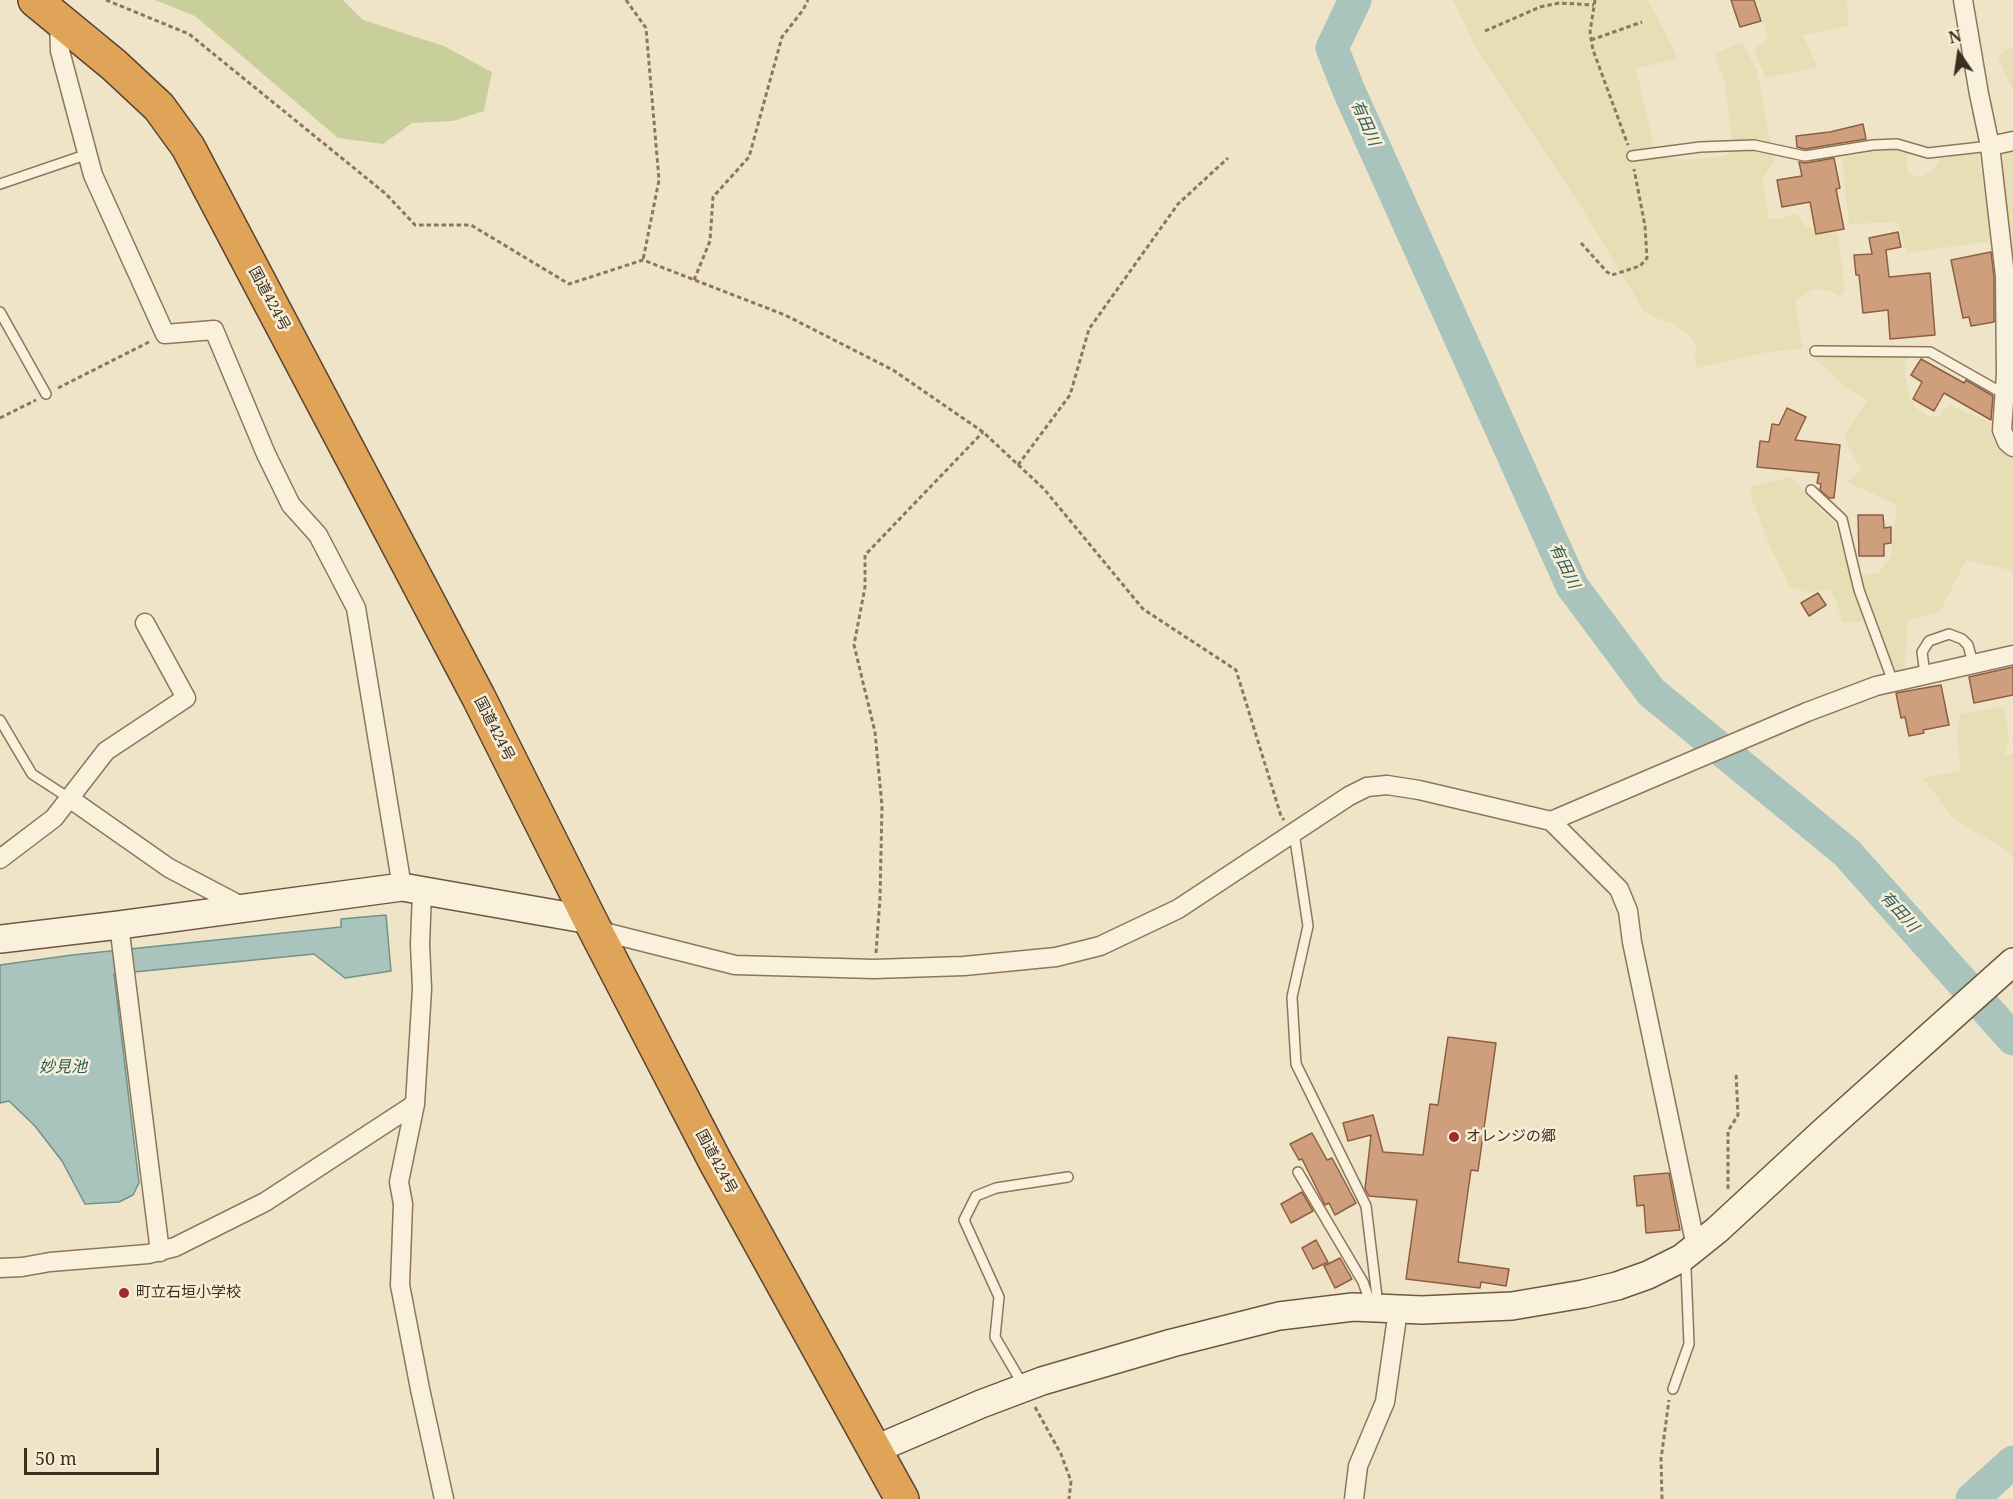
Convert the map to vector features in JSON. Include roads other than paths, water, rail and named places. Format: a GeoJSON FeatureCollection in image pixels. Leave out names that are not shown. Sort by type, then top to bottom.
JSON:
{"type":"FeatureCollection","features":[{"type":"Feature","properties":{"kind":"highway","name":"国道424号"},"geometry":{"type":"LineString","coordinates":[[47,10],[114,65],[159,107],[188,147],[473,688],[715,1161],[902,1499]]}},
{"type":"Feature","properties":{"kind":"street"},"geometry":{"type":"LineString","coordinates":[[1964,0],[1989,146],[2005,276],[2002,430],[2007,442],[2013,447]]}},
{"type":"Feature","properties":{"kind":"street"},"geometry":{"type":"LineString","coordinates":[[47,10],[93,175],[165,334],[214,330],[266,454],[291,505],[318,534],[356,608],[412,890],[420,944],[422,989],[415,1104],[399,1182],[403,1204],[400,1285],[444,1499]]}},
{"type":"Feature","properties":{"kind":"street"},"geometry":{"type":"LineString","coordinates":[[1989,146],[2013,141]]}},
{"type":"Feature","properties":{"kind":"street"},"geometry":{"type":"LineString","coordinates":[[0,859],[54,818],[106,751],[186,698],[146,623]]}},
{"type":"Feature","properties":{"kind":"street"},"geometry":{"type":"LineString","coordinates":[[1551,821],[1807,712],[1876,686],[2013,655]]}},
{"type":"Feature","properties":{"kind":"street"},"geometry":{"type":"LineString","coordinates":[[0,939],[246,909],[356,892],[412,890],[593,925],[735,965],[874,969],[964,966],[1056,957],[1100,946],[1178,909],[1349,796],[1367,787],[1388,785],[1551,821],[1619,889],[1628,910],[1689,1253]]}},
{"type":"Feature","properties":{"kind":"street"},"geometry":{"type":"LineString","coordinates":[[69,798],[169,868],[246,909]]}},
{"type":"Feature","properties":{"kind":"street"},"geometry":{"type":"LineString","coordinates":[[118,925],[160,1252]]}},
{"type":"Feature","properties":{"kind":"street"},"geometry":{"type":"LineString","coordinates":[[876,1449],[970,1408],[1024,1388],[1161,1346],[1256,1321],[1323,1309],[1459,1310],[1546,1301],[1617,1286],[1648,1275],[1689,1253],[1728,1221],[1822,1133],[2013,962]]}},
{"type":"Feature","properties":{"kind":"street"},"geometry":{"type":"LineString","coordinates":[[0,1268],[160,1252],[186,1242],[265,1202],[415,1104]]}},
{"type":"Feature","properties":{"kind":"street"},"geometry":{"type":"LineString","coordinates":[[1354,1499],[1358,1466],[1385,1402],[1383,1308]]}},
{"type":"Feature","properties":{"kind":"lane"},"geometry":{"type":"LineString","coordinates":[[1632,156],[1700,147],[1754,145],[1805,156],[1873,145],[1897,144],[1928,153],[1989,146]]}},
{"type":"Feature","properties":{"kind":"lane"},"geometry":{"type":"LineString","coordinates":[[0,184],[87,154]]}},
{"type":"Feature","properties":{"kind":"lane"},"geometry":{"type":"LineString","coordinates":[[0,312],[46,394]]}},
{"type":"Feature","properties":{"kind":"lane"},"geometry":{"type":"LineString","coordinates":[[1815,351],[1930,351],[2004,394]]}},
{"type":"Feature","properties":{"kind":"lane"},"geometry":{"type":"LineString","coordinates":[[1811,490],[1842,519],[1859,590],[1893,682]]}},
{"type":"Feature","properties":{"kind":"lane"},"geometry":{"type":"LineString","coordinates":[[1925,674],[1922,652],[1929,642],[1949,634],[1962,639],[1968,645],[1973,663]]}},
{"type":"Feature","properties":{"kind":"lane"},"geometry":{"type":"LineString","coordinates":[[0,720],[32,774],[69,798]]}},
{"type":"Feature","properties":{"kind":"lane"},"geometry":{"type":"LineString","coordinates":[[1294,833],[1308,926],[1292,997],[1296,1064],[1366,1206],[1383,1308]]}},
{"type":"Feature","properties":{"kind":"lane"},"geometry":{"type":"LineString","coordinates":[[1298,1172],[1363,1282],[1383,1308]]}},
{"type":"Feature","properties":{"kind":"lane"},"geometry":{"type":"LineString","coordinates":[[1024,1388],[995,1337],[999,1297],[964,1220],[975,1196],[996,1188],[1068,1177]]}},
{"type":"Feature","properties":{"kind":"lane"},"geometry":{"type":"LineString","coordinates":[[1673,1389],[1689,1344],[1686,1269],[1689,1253]]}},
{"type":"Feature","properties":{"kind":"water","name":"妙見池"},"geometry":{"type":"Polygon","coordinates":[[[386,915],[391,971],[345,978],[314,954],[114,974],[139,1183],[133,1195],[119,1202],[85,1204],[62,1161],[35,1126],[9,1101],[0,1103],[0,965],[72,955],[341,927],[341,919],[386,915]]]}},
{"type":"Feature","properties":{"kind":"waterway","name":"有田川"},"geometry":{"type":"LineString","coordinates":[[1355,0],[1332,48],[1349,91],[1572,586],[1651,692],[1846,852],[2013,1039]]}},
{"type":"Feature","properties":{"kind":"waterway","name":"有田川"},"geometry":{"type":"LineString","coordinates":[[1972,1499],[2013,1462]]}},
{"type":"Feature","properties":{"kind":"place","name":"オレンジの郷"},"geometry":{"type":"Point","coordinates":[1454,1137]}},
{"type":"Feature","properties":{"kind":"place","name":"町立石垣小学校"},"geometry":{"type":"Point","coordinates":[124,1293]}}]}
